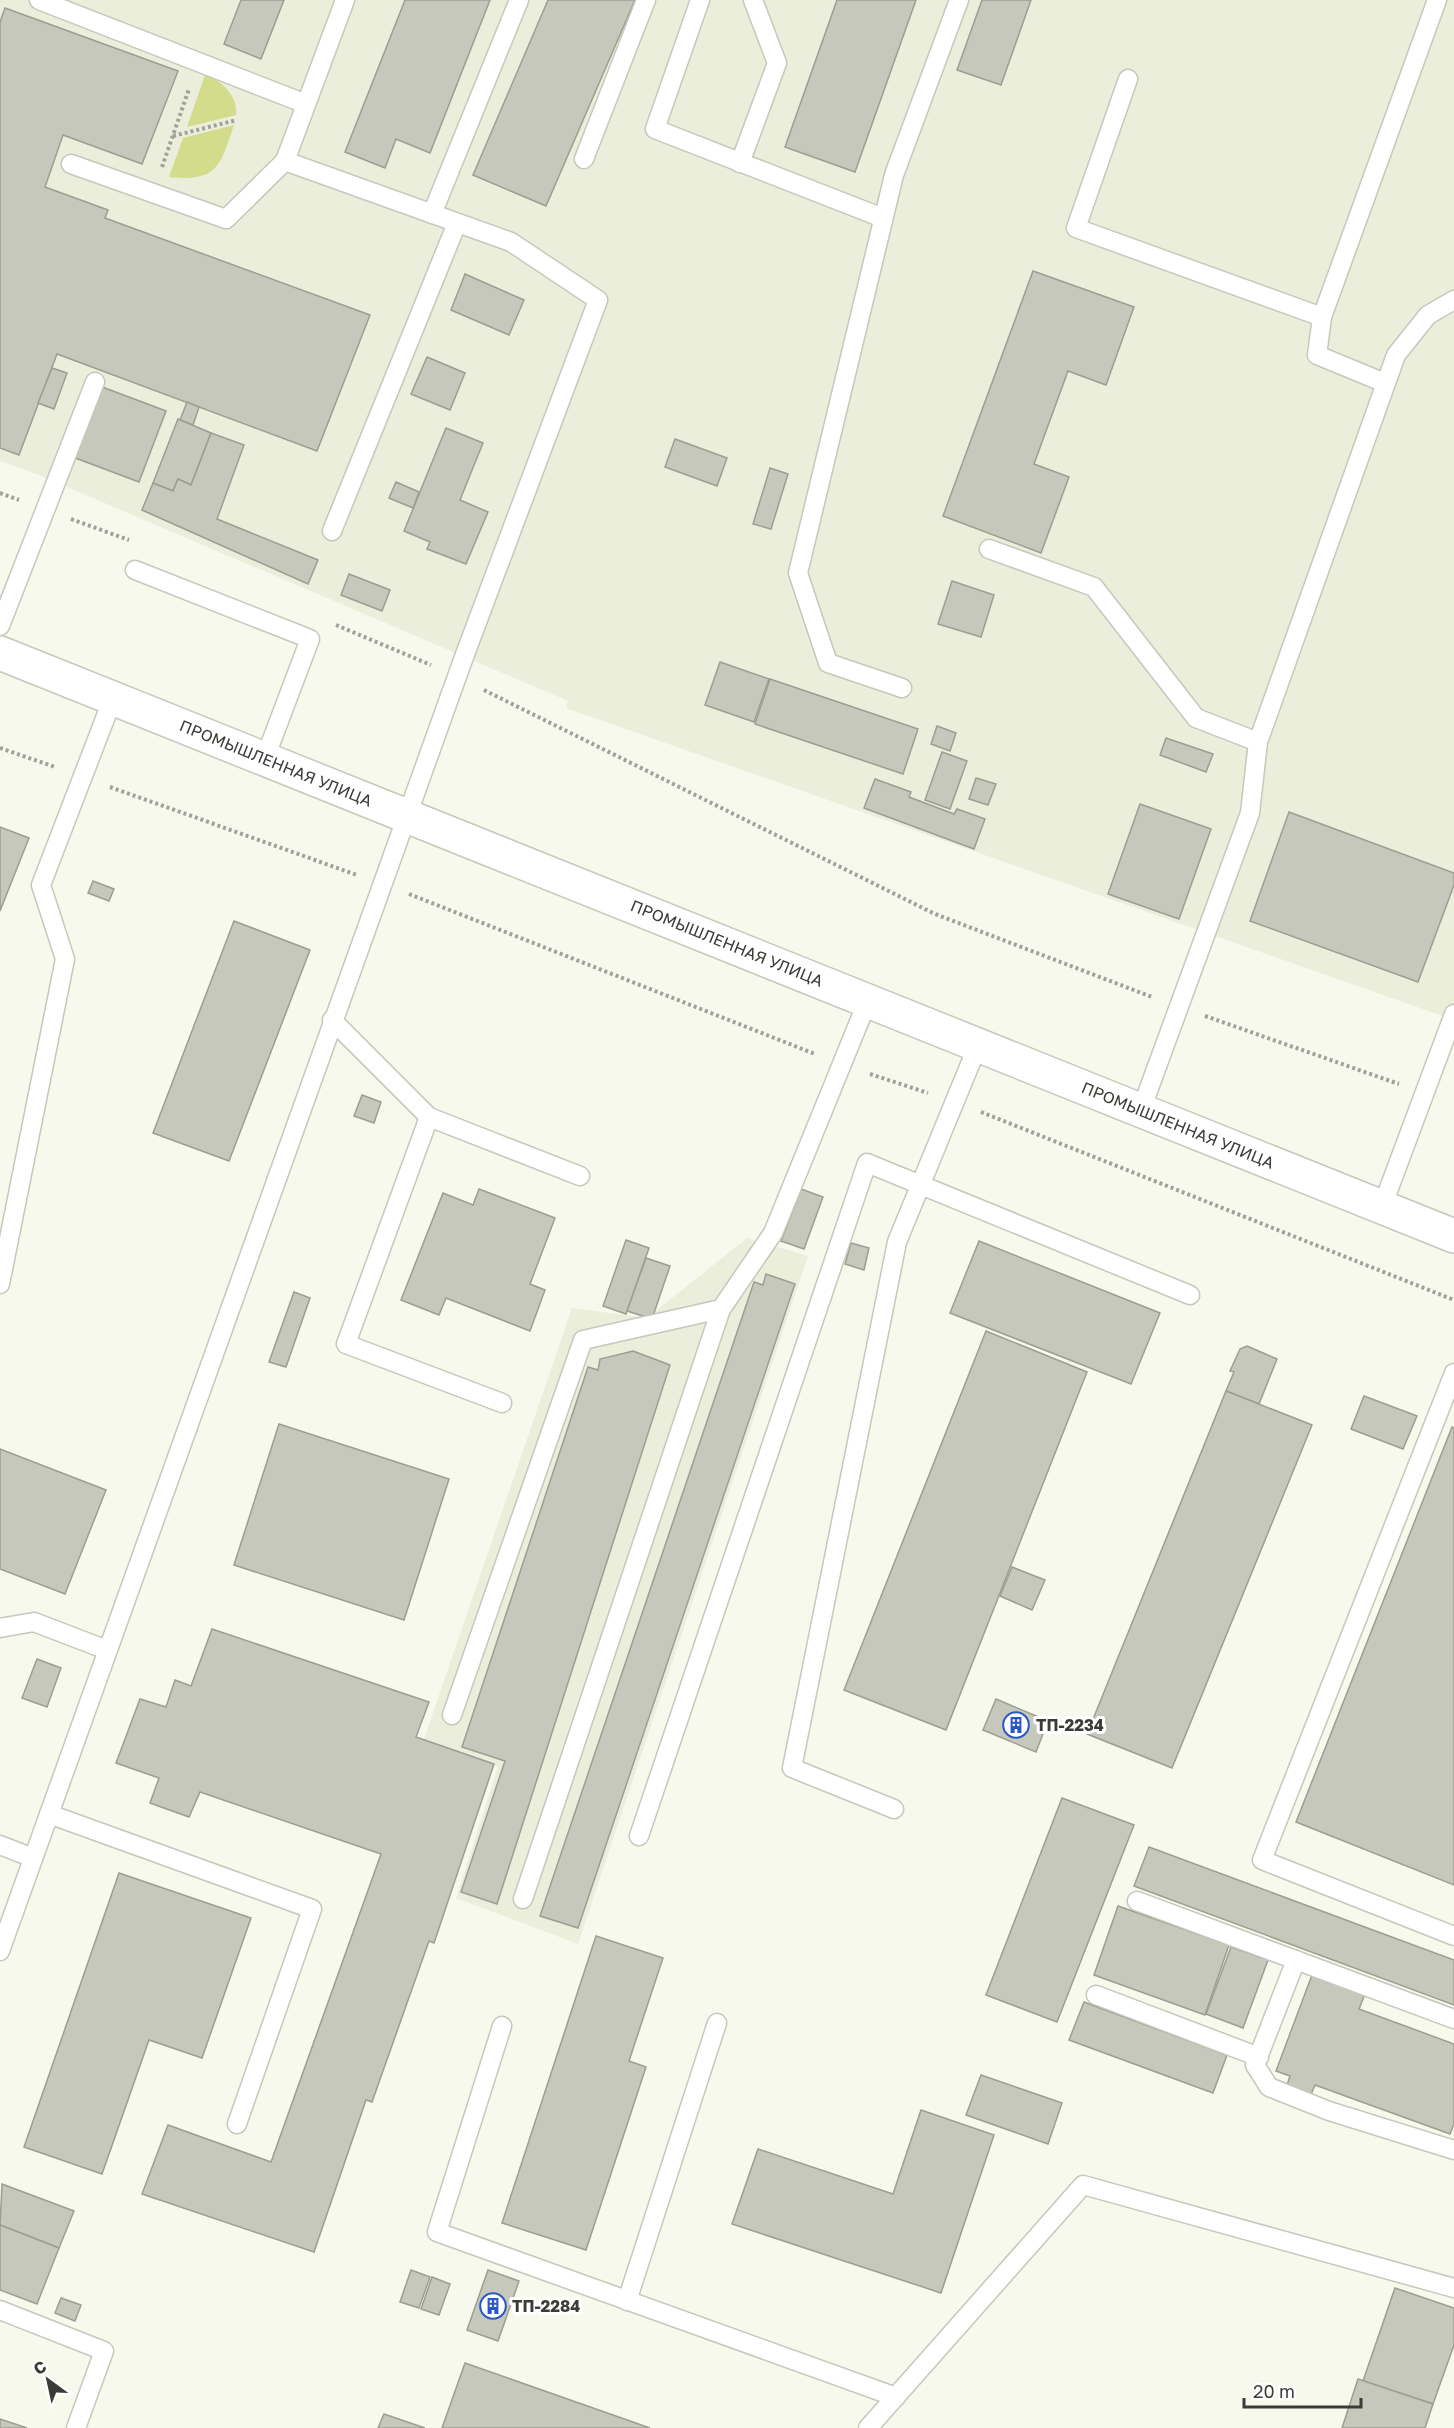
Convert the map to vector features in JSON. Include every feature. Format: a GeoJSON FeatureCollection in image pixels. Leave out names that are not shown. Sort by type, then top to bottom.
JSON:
{"type":"FeatureCollection","features":[{"type":"Feature","properties":{"kind":"street","name":"ПРОМЫШЛЕННАЯ УЛИЦА"},"geometry":{"type":"LineString","coordinates":[[0,653],[1454,1236]]}},
{"type":"Feature","properties":{"kind":"lane"},"geometry":{"type":"LineString","coordinates":[[39,0],[306,104]]}},
{"type":"Feature","properties":{"kind":"lane"},"geometry":{"type":"LineString","coordinates":[[71,164],[226,219],[285,161],[345,0]]}},
{"type":"Feature","properties":{"kind":"lane"},"geometry":{"type":"LineString","coordinates":[[432,214],[519,0]]}},
{"type":"Feature","properties":{"kind":"lane"},"geometry":{"type":"LineString","coordinates":[[584,159],[646,0]]}},
{"type":"Feature","properties":{"kind":"lane"},"geometry":{"type":"LineString","coordinates":[[700,0],[655,129],[883,218]]}},
{"type":"Feature","properties":{"kind":"lane"},"geometry":{"type":"LineString","coordinates":[[740,163],[777,63],[753,0]]}},
{"type":"Feature","properties":{"kind":"lane"},"geometry":{"type":"LineString","coordinates":[[902,688],[828,663],[798,573],[894,175],[959,0]]}},
{"type":"Feature","properties":{"kind":"lane"},"geometry":{"type":"LineString","coordinates":[[1385,382],[1317,355],[1322,317],[1437,0]]}},
{"type":"Feature","properties":{"kind":"lane"},"geometry":{"type":"LineString","coordinates":[[1128,79],[1076,228],[1322,317]]}},
{"type":"Feature","properties":{"kind":"lane"},"geometry":{"type":"LineString","coordinates":[[0,1951],[456,677],[598,300],[511,242],[285,161]]}},
{"type":"Feature","properties":{"kind":"lane"},"geometry":{"type":"LineString","coordinates":[[332,531],[457,223]]}},
{"type":"Feature","properties":{"kind":"lane"},"geometry":{"type":"LineString","coordinates":[[1141,1110],[1250,813],[1258,742],[1385,382],[1396,355],[1407,337],[1428,315],[1454,300]]}},
{"type":"Feature","properties":{"kind":"lane"},"geometry":{"type":"LineString","coordinates":[[0,626],[94,382]]}},
{"type":"Feature","properties":{"kind":"lane"},"geometry":{"type":"LineString","coordinates":[[989,549],[1094,587],[1196,718],[1258,742]]}},
{"type":"Feature","properties":{"kind":"lane"},"geometry":{"type":"LineString","coordinates":[[135,570],[310,639],[265,758]]}},
{"type":"Feature","properties":{"kind":"lane"},"geometry":{"type":"LineString","coordinates":[[0,1284],[65,959],[41,885],[113,698]]}},
{"type":"Feature","properties":{"kind":"lane"},"geometry":{"type":"LineString","coordinates":[[524,1899],[721,1309],[773,1233],[868,1000]]}},
{"type":"Feature","properties":{"kind":"lane"},"geometry":{"type":"LineString","coordinates":[[1382,1207],[1454,1014]]}},
{"type":"Feature","properties":{"kind":"lane"},"geometry":{"type":"LineString","coordinates":[[332,1020],[429,1117],[580,1176]]}},
{"type":"Feature","properties":{"kind":"lane"},"geometry":{"type":"LineString","coordinates":[[894,1809],[792,1768],[897,1242],[978,1045]]}},
{"type":"Feature","properties":{"kind":"lane"},"geometry":{"type":"LineString","coordinates":[[429,1117],[346,1344],[502,1403]]}},
{"type":"Feature","properties":{"kind":"lane"},"geometry":{"type":"LineString","coordinates":[[639,1836],[867,1163],[1190,1295]]}},
{"type":"Feature","properties":{"kind":"lane"},"geometry":{"type":"LineString","coordinates":[[452,1715],[583,1340],[721,1309]]}},
{"type":"Feature","properties":{"kind":"lane"},"geometry":{"type":"LineString","coordinates":[[1454,1373],[1262,1860],[1454,1936]]}},
{"type":"Feature","properties":{"kind":"lane"},"geometry":{"type":"LineString","coordinates":[[0,1628],[34,1622],[108,1650]]}},
{"type":"Feature","properties":{"kind":"lane"},"geometry":{"type":"LineString","coordinates":[[49,1814],[312,1909],[237,2124]]}},
{"type":"Feature","properties":{"kind":"lane"},"geometry":{"type":"LineString","coordinates":[[0,1845],[33,1858]]}},
{"type":"Feature","properties":{"kind":"lane"},"geometry":{"type":"LineString","coordinates":[[1137,1901],[1454,2019]]}},
{"type":"Feature","properties":{"kind":"lane"},"geometry":{"type":"LineString","coordinates":[[1296,1960],[1255,2065],[1269,2087],[1329,2111],[1454,2150]]}},
{"type":"Feature","properties":{"kind":"lane"},"geometry":{"type":"LineString","coordinates":[[1096,1995],[1259,2057]]}},
{"type":"Feature","properties":{"kind":"lane"},"geometry":{"type":"LineString","coordinates":[[627,2301],[717,2023]]}},
{"type":"Feature","properties":{"kind":"lane"},"geometry":{"type":"LineString","coordinates":[[502,2026],[437,2232],[896,2397]]}},
{"type":"Feature","properties":{"kind":"lane"},"geometry":{"type":"LineString","coordinates":[[868,2428],[1083,2185],[1454,2288]]}},
{"type":"Feature","properties":{"kind":"lane"},"geometry":{"type":"LineString","coordinates":[[0,2310],[104,2351],[76,2428]]}},
{"type":"Feature","properties":{"kind":"path"},"geometry":{"type":"LineString","coordinates":[[153,193],[199,63]]}},
{"type":"Feature","properties":{"kind":"path"},"geometry":{"type":"LineString","coordinates":[[173,136],[237,120]]}},
{"type":"Feature","properties":{"kind":"path"},"geometry":{"type":"LineString","coordinates":[[0,493],[132,541]]}},
{"type":"Feature","properties":{"kind":"path"},"geometry":{"type":"LineString","coordinates":[[325,620],[456,677],[935,914],[1180,1008],[1425,1093]]}},
{"type":"Feature","properties":{"kind":"path"},"geometry":{"type":"LineString","coordinates":[[0,748],[382,884],[843,1065],[955,1102],[1454,1300]]}},
{"type":"Feature","properties":{"kind":"shaded area"},"geometry":{"type":"Polygon","coordinates":[[[0,0],[1454,0],[1454,1020],[566,708],[568,701],[39,475],[0,461],[0,0]]]}},
{"type":"Feature","properties":{"kind":"shaded area"},"geometry":{"type":"Polygon","coordinates":[[[747,1238],[808,1256],[578,1944],[456,1898],[498,1767],[424,1739],[572,1308],[647,1318],[747,1238]]]}},
{"type":"Feature","properties":{"kind":"green space"},"geometry":{"type":"Polygon","coordinates":[[[205,75],[228,90],[236,108],[236,115],[187,127],[205,75]]]}},
{"type":"Feature","properties":{"kind":"green space"},"geometry":{"type":"Polygon","coordinates":[[[234,125],[225,151],[215,168],[198,177],[169,177],[183,138],[234,125]]]}},
{"type":"Feature","properties":{"kind":"building"},"geometry":{"type":"Polygon","coordinates":[[[241,0],[284,0],[261,59],[224,44],[241,0]]]}},
{"type":"Feature","properties":{"kind":"building"},"geometry":{"type":"Polygon","coordinates":[[[405,0],[490,0],[430,153],[396,139],[385,168],[345,152],[405,0]]]}},
{"type":"Feature","properties":{"kind":"building"},"geometry":{"type":"Polygon","coordinates":[[[548,0],[635,0],[546,206],[473,175],[548,0]]]}},
{"type":"Feature","properties":{"kind":"building"},"geometry":{"type":"Polygon","coordinates":[[[837,0],[916,0],[855,172],[785,147],[837,0]]]}},
{"type":"Feature","properties":{"kind":"building"},"geometry":{"type":"Polygon","coordinates":[[[982,0],[1031,0],[1001,85],[957,70],[982,0]]]}},
{"type":"Feature","properties":{"kind":"building"},"geometry":{"type":"Polygon","coordinates":[[[5,8],[178,71],[142,164],[63,135],[45,187],[108,210],[105,218],[370,315],[317,451],[57,354],[19,455],[0,448],[0,22],[5,8]]]}},
{"type":"Feature","properties":{"kind":"building"},"geometry":{"type":"Polygon","coordinates":[[[1033,271],[1134,307],[1106,385],[1068,371],[1034,464],[1069,477],[1041,553],[943,516],[1033,271]]]}},
{"type":"Feature","properties":{"kind":"building"},"geometry":{"type":"Polygon","coordinates":[[[465,274],[524,300],[509,335],[451,310],[465,274]]]}},
{"type":"Feature","properties":{"kind":"building"},"geometry":{"type":"Polygon","coordinates":[[[427,357],[465,373],[450,410],[411,394],[427,357]]]}},
{"type":"Feature","properties":{"kind":"building"},"geometry":{"type":"Polygon","coordinates":[[[52,368],[67,373],[54,409],[38,403],[52,368]]]}},
{"type":"Feature","properties":{"kind":"building"},"geometry":{"type":"Polygon","coordinates":[[[97,385],[166,411],[139,482],[70,456],[97,385]]]}},
{"type":"Feature","properties":{"kind":"building"},"geometry":{"type":"Polygon","coordinates":[[[187,402],[199,407],[193,425],[180,420],[187,402]]]}},
{"type":"Feature","properties":{"kind":"building"},"geometry":{"type":"Polygon","coordinates":[[[178,419],[211,433],[191,485],[178,479],[173,491],[153,483],[178,419]]]}},
{"type":"Feature","properties":{"kind":"building"},"geometry":{"type":"Polygon","coordinates":[[[446,428],[483,443],[460,500],[488,512],[466,564],[427,549],[430,542],[404,531],[446,428]]]}},
{"type":"Feature","properties":{"kind":"building"},"geometry":{"type":"Polygon","coordinates":[[[211,433],[244,445],[217,519],[318,560],[308,584],[142,510],[153,483],[173,491],[178,479],[191,485],[211,433]]]}},
{"type":"Feature","properties":{"kind":"building"},"geometry":{"type":"Polygon","coordinates":[[[675,439],[727,458],[717,486],[665,467],[675,439]]]}},
{"type":"Feature","properties":{"kind":"building"},"geometry":{"type":"Polygon","coordinates":[[[770,468],[788,474],[771,529],[753,524],[770,468]]]}},
{"type":"Feature","properties":{"kind":"building"},"geometry":{"type":"Polygon","coordinates":[[[396,482],[419,492],[413,508],[389,498],[396,482]]]}},
{"type":"Feature","properties":{"kind":"building"},"geometry":{"type":"Polygon","coordinates":[[[349,574],[390,590],[382,611],[341,595],[349,574]]]}},
{"type":"Feature","properties":{"kind":"building"},"geometry":{"type":"Polygon","coordinates":[[[952,581],[994,595],[981,637],[938,624],[952,581]]]}},
{"type":"Feature","properties":{"kind":"building"},"geometry":{"type":"Polygon","coordinates":[[[720,662],[769,679],[754,722],[705,705],[720,662]]]}},
{"type":"Feature","properties":{"kind":"building"},"geometry":{"type":"Polygon","coordinates":[[[770,679],[918,729],[903,774],[755,724],[770,679]]]}},
{"type":"Feature","properties":{"kind":"building"},"geometry":{"type":"Polygon","coordinates":[[[937,726],[956,733],[950,751],[931,744],[937,726]]]}},
{"type":"Feature","properties":{"kind":"building"},"geometry":{"type":"Polygon","coordinates":[[[1166,738],[1213,754],[1206,772],[1160,755],[1166,738]]]}},
{"type":"Feature","properties":{"kind":"building"},"geometry":{"type":"Polygon","coordinates":[[[942,752],[967,761],[950,809],[925,800],[942,752]]]}},
{"type":"Feature","properties":{"kind":"building"},"geometry":{"type":"Polygon","coordinates":[[[976,778],[996,784],[988,805],[969,799],[976,778]]]}},
{"type":"Feature","properties":{"kind":"building"},"geometry":{"type":"Polygon","coordinates":[[[875,779],[911,792],[909,797],[954,814],[957,809],[985,819],[974,849],[864,808],[875,779]]]}},
{"type":"Feature","properties":{"kind":"building"},"geometry":{"type":"Polygon","coordinates":[[[1140,804],[1211,829],[1179,919],[1108,894],[1140,804]]]}},
{"type":"Feature","properties":{"kind":"building"},"geometry":{"type":"Polygon","coordinates":[[[1289,812],[1454,873],[1454,885],[1418,982],[1250,921],[1289,812]]]}},
{"type":"Feature","properties":{"kind":"building"},"geometry":{"type":"Polygon","coordinates":[[[0,827],[29,838],[0,911],[0,827]]]}},
{"type":"Feature","properties":{"kind":"building"},"geometry":{"type":"Polygon","coordinates":[[[93,881],[114,889],[109,901],[88,893],[93,881]]]}},
{"type":"Feature","properties":{"kind":"building"},"geometry":{"type":"Polygon","coordinates":[[[234,921],[310,950],[229,1161],[153,1133],[234,921]]]}},
{"type":"Feature","properties":{"kind":"building"},"geometry":{"type":"Polygon","coordinates":[[[362,1095],[381,1102],[374,1123],[354,1116],[362,1095]]]}},
{"type":"Feature","properties":{"kind":"building"},"geometry":{"type":"Polygon","coordinates":[[[479,1189],[555,1218],[530,1284],[545,1290],[530,1331],[446,1298],[439,1315],[401,1300],[443,1193],[473,1205],[479,1189]]]}},
{"type":"Feature","properties":{"kind":"building"},"geometry":{"type":"Polygon","coordinates":[[[801,1189],[823,1197],[804,1249],[781,1241],[801,1189]]]}},
{"type":"Feature","properties":{"kind":"building"},"geometry":{"type":"Polygon","coordinates":[[[626,1240],[649,1248],[626,1314],[603,1306],[626,1240]]]}},
{"type":"Feature","properties":{"kind":"building"},"geometry":{"type":"Polygon","coordinates":[[[979,1241],[1160,1313],[1131,1384],[950,1313],[979,1241]]]}},
{"type":"Feature","properties":{"kind":"building"},"geometry":{"type":"Polygon","coordinates":[[[851,1243],[869,1248],[864,1270],[845,1264],[851,1243]]]}},
{"type":"Feature","properties":{"kind":"building"},"geometry":{"type":"Polygon","coordinates":[[[646,1258],[670,1266],[652,1319],[627,1311],[646,1258]]]}},
{"type":"Feature","properties":{"kind":"building"},"geometry":{"type":"Polygon","coordinates":[[[766,1274],[795,1284],[578,1928],[540,1916],[754,1282],[763,1285],[766,1274]]]}},
{"type":"Feature","properties":{"kind":"building"},"geometry":{"type":"Polygon","coordinates":[[[294,1292],[310,1298],[286,1367],[269,1362],[294,1292]]]}},
{"type":"Feature","properties":{"kind":"building"},"geometry":{"type":"Polygon","coordinates":[[[986,1331],[1087,1372],[946,1730],[844,1690],[986,1331]]]}},
{"type":"Feature","properties":{"kind":"building"},"geometry":{"type":"Polygon","coordinates":[[[1247,1346],[1277,1359],[1259,1404],[1226,1391],[1234,1372],[1230,1371],[1240,1349],[1247,1346]]]}},
{"type":"Feature","properties":{"kind":"building"},"geometry":{"type":"Polygon","coordinates":[[[633,1351],[670,1365],[497,1904],[461,1892],[505,1761],[462,1747],[588,1367],[598,1370],[600,1359],[633,1351]]]}},
{"type":"Feature","properties":{"kind":"building"},"geometry":{"type":"Polygon","coordinates":[[[1226,1391],[1312,1425],[1172,1768],[1087,1734],[1226,1391]]]}},
{"type":"Feature","properties":{"kind":"building"},"geometry":{"type":"Polygon","coordinates":[[[1364,1396],[1417,1416],[1403,1449],[1351,1429],[1364,1396]]]}},
{"type":"Feature","properties":{"kind":"building"},"geometry":{"type":"Polygon","coordinates":[[[279,1424],[449,1479],[404,1620],[234,1565],[279,1424]]]}},
{"type":"Feature","properties":{"kind":"building"},"geometry":{"type":"Polygon","coordinates":[[[1452,1427],[1454,1428],[1454,1885],[1296,1822],[1452,1427]]]}},
{"type":"Feature","properties":{"kind":"building"},"geometry":{"type":"Polygon","coordinates":[[[0,1449],[106,1490],[65,1594],[0,1569],[0,1449]]]}},
{"type":"Feature","properties":{"kind":"building"},"geometry":{"type":"Polygon","coordinates":[[[1012,1567],[1045,1580],[1032,1610],[1000,1596],[1012,1567]]]}},
{"type":"Feature","properties":{"kind":"building"},"geometry":{"type":"Polygon","coordinates":[[[212,1629],[429,1702],[416,1737],[494,1764],[434,1943],[429,1941],[372,2102],[366,2100],[314,2252],[142,2194],[168,2125],[271,2162],[381,1854],[200,1792],[189,1817],[150,1803],[159,1778],[116,1763],[140,1699],[166,1707],[175,1680],[191,1686],[212,1629]]]}},
{"type":"Feature","properties":{"kind":"building"},"geometry":{"type":"Polygon","coordinates":[[[37,1659],[61,1668],[47,1707],[22,1698],[37,1659]]]}},
{"type":"Feature","properties":{"kind":"building","name":"ТП-2234"},"geometry":{"type":"Polygon","coordinates":[[[996,1699],[1048,1721],[1036,1752],[983,1730],[996,1699]]]}},
{"type":"Feature","properties":{"kind":"building"},"geometry":{"type":"Polygon","coordinates":[[[1062,1798],[1134,1825],[1057,2022],[986,1995],[1062,1798]]]}},
{"type":"Feature","properties":{"kind":"building"},"geometry":{"type":"Polygon","coordinates":[[[1149,1847],[1454,1960],[1454,2005],[1134,1886],[1149,1847]]]}},
{"type":"Feature","properties":{"kind":"building"},"geometry":{"type":"Polygon","coordinates":[[[119,1873],[251,1918],[202,2058],[149,2040],[102,2174],[24,2147],[119,1873]]]}},
{"type":"Feature","properties":{"kind":"building"},"geometry":{"type":"Polygon","coordinates":[[[1118,1906],[1229,1945],[1205,2015],[1094,1975],[1118,1906]]]}},
{"type":"Feature","properties":{"kind":"building"},"geometry":{"type":"Polygon","coordinates":[[[596,1936],[663,1958],[629,2061],[646,2067],[586,2250],[502,2223],[596,1936]]]}},
{"type":"Feature","properties":{"kind":"building"},"geometry":{"type":"Polygon","coordinates":[[[1231,1947],[1268,1960],[1243,2028],[1206,2014],[1231,1947]]]}},
{"type":"Feature","properties":{"kind":"building"},"geometry":{"type":"Polygon","coordinates":[[[1312,1975],[1365,1994],[1359,2009],[1454,2044],[1454,2124],[1450,2134],[1315,2085],[1310,2097],[1286,2088],[1290,2076],[1276,2071],[1312,1975]]]}},
{"type":"Feature","properties":{"kind":"building"},"geometry":{"type":"Polygon","coordinates":[[[1084,2002],[1227,2055],[1213,2093],[1069,2040],[1084,2002]]]}},
{"type":"Feature","properties":{"kind":"building"},"geometry":{"type":"Polygon","coordinates":[[[981,2075],[1062,2103],[1048,2144],[966,2115],[981,2075]]]}},
{"type":"Feature","properties":{"kind":"building"},"geometry":{"type":"Polygon","coordinates":[[[921,2110],[994,2135],[941,2293],[732,2224],[758,2149],[893,2194],[921,2110]]]}},
{"type":"Feature","properties":{"kind":"building"},"geometry":{"type":"Polygon","coordinates":[[[2,2184],[74,2211],[59,2248],[0,2225],[2,2184]]]}},
{"type":"Feature","properties":{"kind":"building"},"geometry":{"type":"Polygon","coordinates":[[[0,2225],[59,2248],[37,2304],[0,2290],[0,2225]]]}},
{"type":"Feature","properties":{"kind":"building"},"geometry":{"type":"Polygon","coordinates":[[[411,2270],[430,2277],[419,2308],[400,2302],[411,2270]]]}},
{"type":"Feature","properties":{"kind":"building","name":"ТП-2284"},"geometry":{"type":"Polygon","coordinates":[[[488,2270],[519,2281],[498,2341],[467,2330],[488,2270]]]}},
{"type":"Feature","properties":{"kind":"building"},"geometry":{"type":"Polygon","coordinates":[[[432,2277],[450,2284],[439,2315],[421,2309],[432,2277]]]}},
{"type":"Feature","properties":{"kind":"building"},"geometry":{"type":"Polygon","coordinates":[[[1395,2288],[1454,2308],[1454,2345],[1433,2404],[1363,2381],[1395,2288]]]}},
{"type":"Feature","properties":{"kind":"building"},"geometry":{"type":"Polygon","coordinates":[[[61,2298],[81,2305],[75,2321],[55,2313],[61,2298]]]}},
{"type":"Feature","properties":{"kind":"building"},"geometry":{"type":"Polygon","coordinates":[[[465,2363],[650,2428],[442,2428],[465,2363]]]}},
{"type":"Feature","properties":{"kind":"building"},"geometry":{"type":"Polygon","coordinates":[[[1358,2379],[1433,2404],[1425,2428],[1342,2428],[1358,2379]]]}},
{"type":"Feature","properties":{"kind":"building"},"geometry":{"type":"Polygon","coordinates":[[[384,2414],[425,2428],[378,2428],[384,2414]]]}},
{"type":"Feature","properties":{"kind":"building"},"geometry":{"type":"Polygon","coordinates":[[[0,2419],[27,2428],[0,2428],[0,2419]]]}},
{"type":"Feature","properties":{"kind":"place","name":"ТП-2234"},"geometry":{"type":"Point","coordinates":[1016,1725]}},
{"type":"Feature","properties":{"kind":"place","name":"ТП-2284"},"geometry":{"type":"Point","coordinates":[493,2306]}}]}
